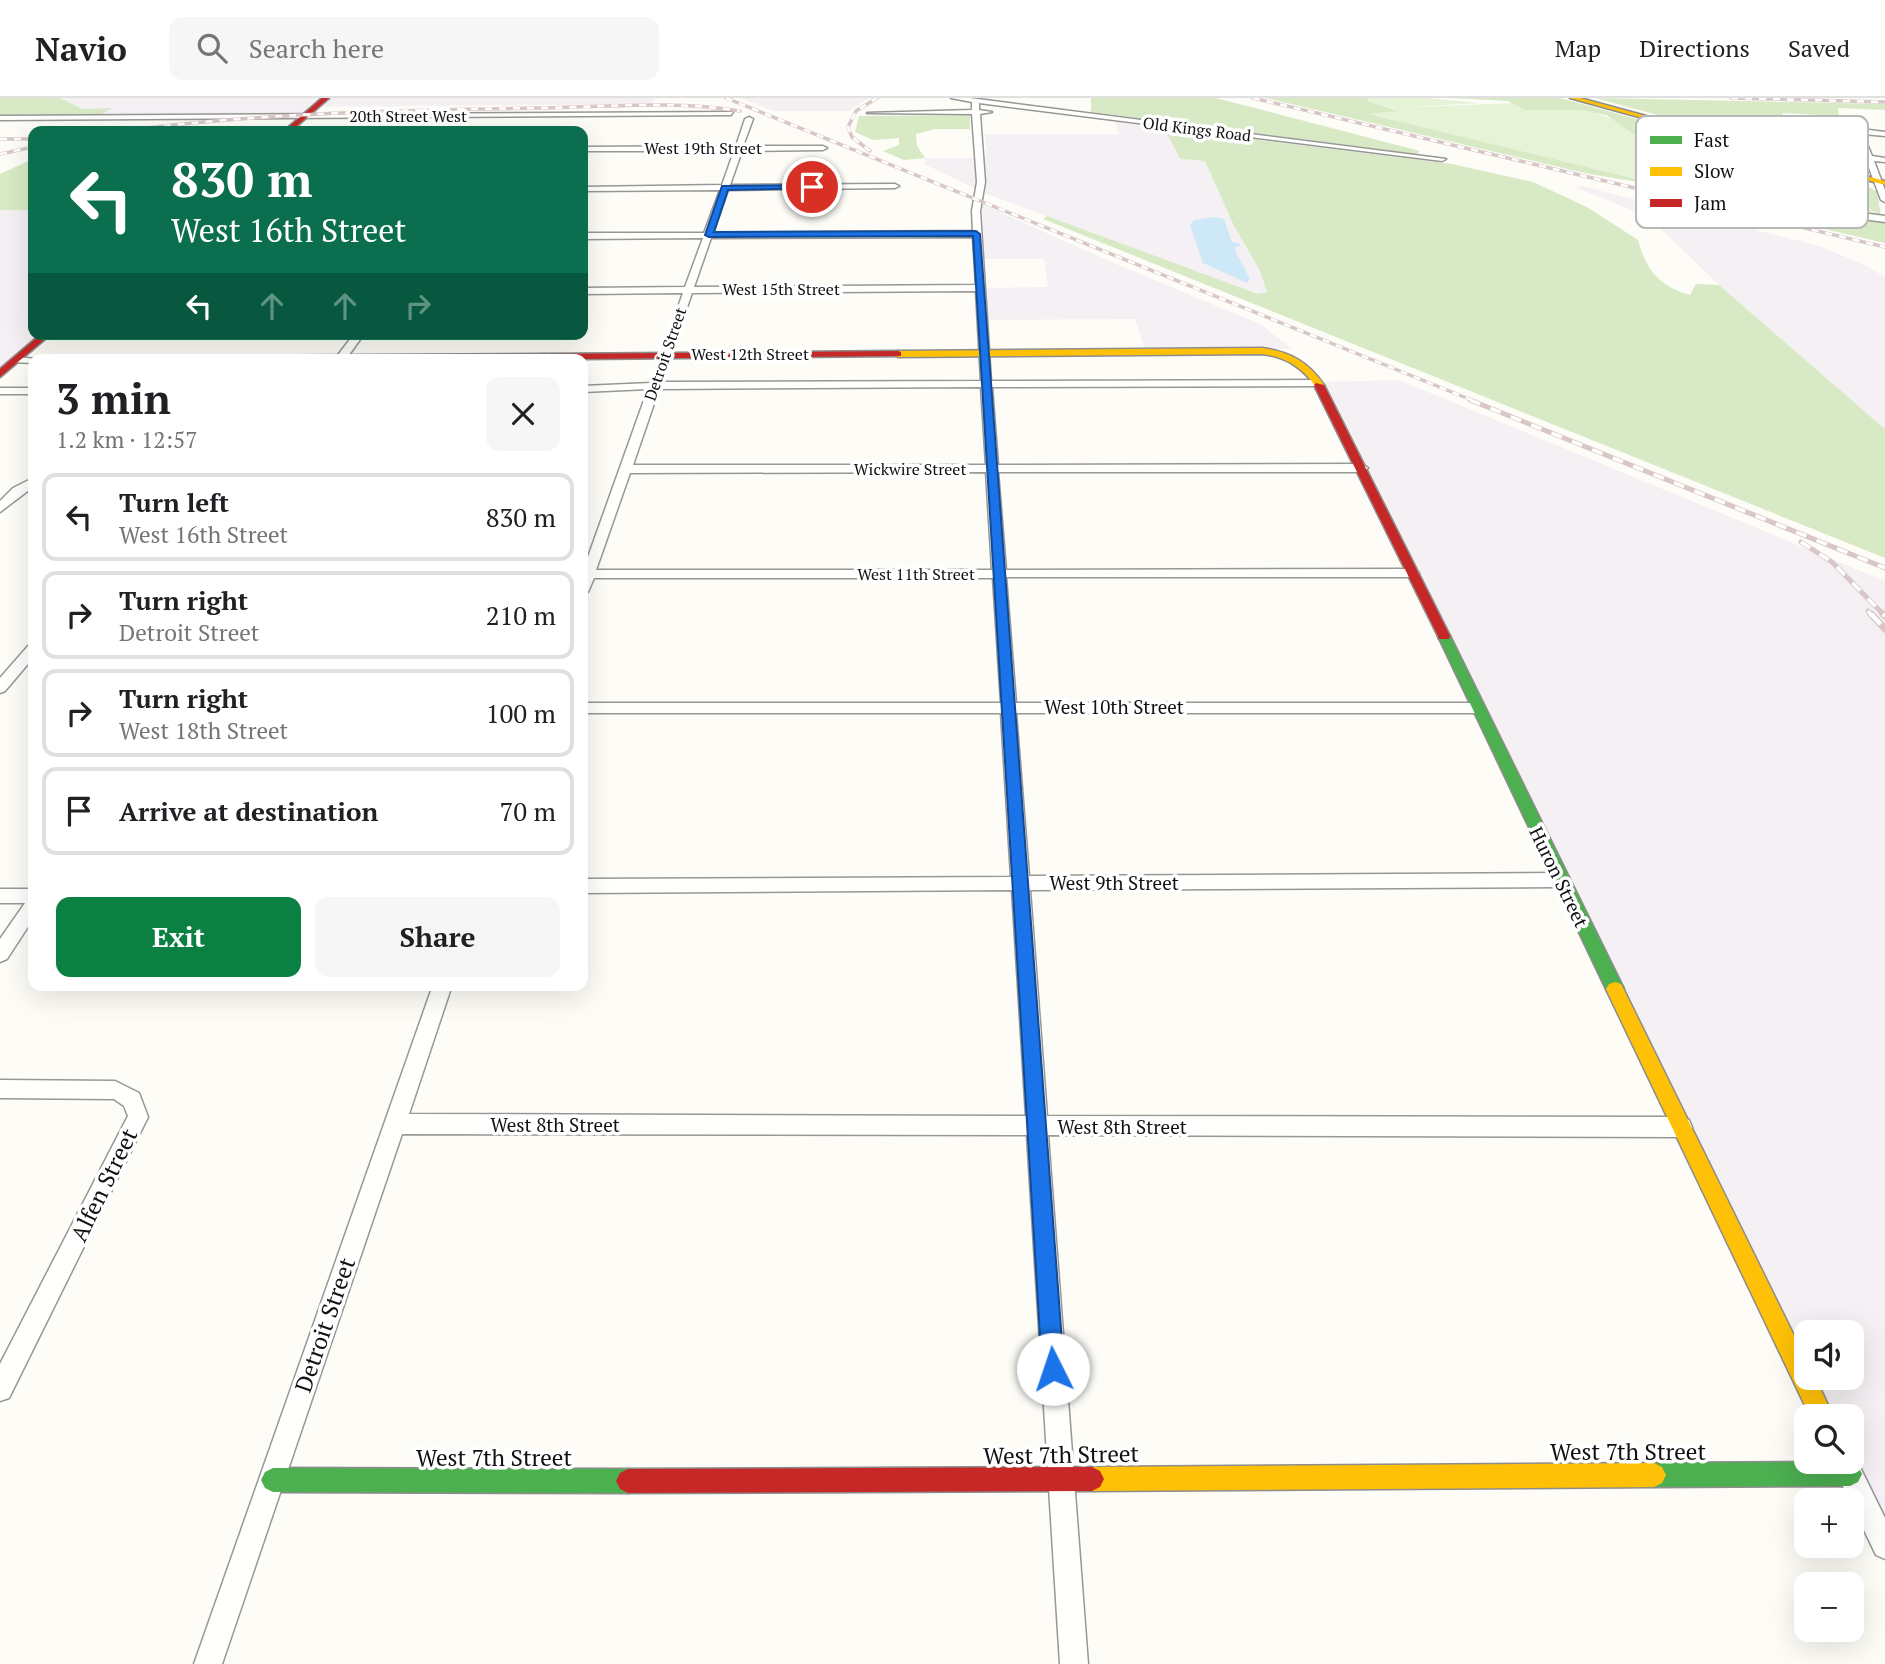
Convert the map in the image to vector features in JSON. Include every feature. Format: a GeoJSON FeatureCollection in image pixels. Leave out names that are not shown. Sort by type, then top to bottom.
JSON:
{"type":"FeatureCollection","features":[{"type":"Feature","properties":{"kind":"street"},"geometry":{"type":"LineString","coordinates":[[293,126],[326,98]]}},
{"type":"Feature","properties":{"kind":"street","name":"Old Kings Road"},"geometry":{"type":"LineString","coordinates":[[954,98],[976,106],[1047,110],[1442,159]]}},
{"type":"Feature","properties":{"kind":"street"},"geometry":{"type":"LineString","coordinates":[[1573,98],[1648,116]]}},
{"type":"Feature","properties":{"kind":"street"},"geometry":{"type":"LineString","coordinates":[[1594,102],[1644,116]]}},
{"type":"Feature","properties":{"kind":"street"},"geometry":{"type":"LineString","coordinates":[[871,113],[976,106],[981,183],[976,211],[979,288],[1074,1664]]}},
{"type":"Feature","properties":{"kind":"street","name":"20th Street West"},"geometry":{"type":"LineString","coordinates":[[0,118],[732,113]]}},
{"type":"Feature","properties":{"kind":"street"},"geometry":{"type":"LineString","coordinates":[[522,123],[528,115]]}},
{"type":"Feature","properties":{"kind":"street","name":"Detroit Street"},"geometry":{"type":"LineString","coordinates":[[588,574],[749,119]]}},
{"type":"Feature","properties":{"kind":"street","name":"West 19th Street"},"geometry":{"type":"LineString","coordinates":[[588,149],[823,148]]}},
{"type":"Feature","properties":{"kind":"street"},"geometry":{"type":"LineString","coordinates":[[1868,158],[1881,183],[1885,200]]}},
{"type":"Feature","properties":{"kind":"street"},"geometry":{"type":"LineString","coordinates":[[1868,158],[1885,160]]}},
{"type":"Feature","properties":{"kind":"street"},"geometry":{"type":"LineString","coordinates":[[588,189],[895,186]]}},
{"type":"Feature","properties":{"kind":"street"},"geometry":{"type":"LineString","coordinates":[[588,236],[976,234]]}},
{"type":"Feature","properties":{"kind":"street","name":"West 15th Street"},"geometry":{"type":"LineString","coordinates":[[588,291],[979,288]]}},
{"type":"Feature","properties":{"kind":"street"},"geometry":{"type":"LineString","coordinates":[[0,374],[40,340]]}},
{"type":"Feature","properties":{"kind":"street"},"geometry":{"type":"LineString","coordinates":[[343,354],[354,340]]}},
{"type":"Feature","properties":{"kind":"street","name":"West 12th Street"},"geometry":{"type":"LineString","coordinates":[[588,356],[1256,351],[1279,354]]}},
{"type":"Feature","properties":{"kind":"street","name":"Huron Street"},"geometry":{"type":"LineString","coordinates":[[1279,354],[1302,363],[1317,383],[1362,468],[1816,1404]]}},
{"type":"Feature","properties":{"kind":"street"},"geometry":{"type":"LineString","coordinates":[[16,360],[28,360]]}},
{"type":"Feature","properties":{"kind":"street","name":"West 12th Street"},"geometry":{"type":"LineString","coordinates":[[588,389],[1317,383]]}},
{"type":"Feature","properties":{"kind":"street"},"geometry":{"type":"LineString","coordinates":[[0,391],[28,391]]}},
{"type":"Feature","properties":{"kind":"street","name":"Wickwire Street"},"geometry":{"type":"LineString","coordinates":[[625,469],[1362,468]]}},
{"type":"Feature","properties":{"kind":"street"},"geometry":{"type":"LineString","coordinates":[[0,508],[17,491],[28,485]]}},
{"type":"Feature","properties":{"kind":"street","name":"West 11th Street"},"geometry":{"type":"LineString","coordinates":[[588,574],[1412,573]]}},
{"type":"Feature","properties":{"kind":"street"},"geometry":{"type":"LineString","coordinates":[[0,688],[28,655]]}},
{"type":"Feature","properties":{"kind":"street","name":"West 10th Street"},"geometry":{"type":"LineString","coordinates":[[588,708],[1477,708]]}},
{"type":"Feature","properties":{"kind":"street","name":"West 9th Street"},"geometry":{"type":"LineString","coordinates":[[588,886],[1561,880]]}},
{"type":"Feature","properties":{"kind":"street"},"geometry":{"type":"LineString","coordinates":[[0,896],[28,896]]}},
{"type":"Feature","properties":{"kind":"street"},"geometry":{"type":"LineString","coordinates":[[0,954],[28,912]]}},
{"type":"Feature","properties":{"kind":"street","name":"Detroit Street"},"geometry":{"type":"LineString","coordinates":[[208,1664],[441,991]]}},
{"type":"Feature","properties":{"kind":"street","name":"Alfen Street"},"geometry":{"type":"LineString","coordinates":[[0,1089],[115,1090],[128,1095],[136,1104],[138,1117],[126,1146],[0,1389]]}},
{"type":"Feature","properties":{"kind":"street","name":"West 8th Street"},"geometry":{"type":"LineString","coordinates":[[394,1124],[1682,1127]]}},
{"type":"Feature","properties":{"kind":"street","name":"West 7th Street"},"geometry":{"type":"LineString","coordinates":[[273,1480],[510,1482],[1794,1468]]}},
{"type":"Feature","properties":{"kind":"street"},"geometry":{"type":"LineString","coordinates":[[1850,1474],[1885,1546]]}},
{"type":"Feature","properties":{"kind":"shaded area"},"geometry":{"type":"Polygon","coordinates":[[[60,98],[322,98],[308,111],[297,114],[99,116],[110,109],[83,109],[60,98]]]}},
{"type":"Feature","properties":{"kind":"shaded area"},"geometry":{"type":"Polygon","coordinates":[[[331,98],[656,98],[651,104],[322,107],[331,98]]]}},
{"type":"Feature","properties":{"kind":"shaded area"},"geometry":{"type":"Polygon","coordinates":[[[741,98],[869,98],[850,111],[773,111],[741,98]]]}},
{"type":"Feature","properties":{"kind":"shaded area"},"geometry":{"type":"Polygon","coordinates":[[[1115,121],[1164,128],[1180,159],[1205,161],[1233,224],[1260,271],[1267,292],[1258,295],[987,194],[924,164],[925,158],[987,158],[985,134],[1119,134],[1115,121]]]}},
{"type":"Feature","properties":{"kind":"shaded area"},"geometry":{"type":"Polygon","coordinates":[[[1582,186],[1636,200],[1636,213],[1629,209],[1576,188],[1582,186]]]}},
{"type":"Feature","properties":{"kind":"shaded area"},"geometry":{"type":"Polygon","coordinates":[[[982,204],[1262,325],[1292,349],[1145,350],[1135,319],[987,320],[985,288],[1048,287],[1044,259],[983,259],[982,204]]]}},
{"type":"Feature","properties":{"kind":"shaded area"},"geometry":{"type":"Polygon","coordinates":[[[0,210],[28,210],[28,340],[35,340],[0,368],[0,210]]]}},
{"type":"Feature","properties":{"kind":"shaded area"},"geometry":{"type":"Polygon","coordinates":[[[1660,228],[1748,228],[1819,246],[1865,265],[1885,277],[1885,429],[1719,285],[1660,228]]]}},
{"type":"Feature","properties":{"kind":"shaded area"},"geometry":{"type":"Polygon","coordinates":[[[1399,380],[1885,581],[1885,1523],[1861,1474],[1864,1474],[1864,1404],[1826,1404],[1820,1390],[1864,1390],[1864,1320],[1794,1320],[1794,1338],[1322,382],[1399,380]]]}},
{"type":"Feature","properties":{"kind":"green space"},"geometry":{"type":"Polygon","coordinates":[[[0,98],[60,98],[83,109],[112,108],[102,114],[0,115],[0,98]]]}},
{"type":"Feature","properties":{"kind":"green space"},"geometry":{"type":"Polygon","coordinates":[[[1091,98],[1216,98],[1420,151],[1417,154],[1091,112],[1091,98]]]}},
{"type":"Feature","properties":{"kind":"green space"},"geometry":{"type":"Polygon","coordinates":[[[1266,98],[1368,98],[1368,101],[1397,111],[1368,114],[1636,179],[1636,182],[1589,174],[1266,98]]]}},
{"type":"Feature","properties":{"kind":"green space"},"geometry":{"type":"Polygon","coordinates":[[[1368,98],[1426,98],[1480,103],[1395,108],[1512,103],[1538,110],[1584,110],[1626,127],[1636,124],[1636,179],[1367,114],[1396,110],[1368,101],[1368,98]]]}},
{"type":"Feature","properties":{"kind":"green space"},"geometry":{"type":"Polygon","coordinates":[[[1451,98],[1560,98],[1636,119],[1636,125],[1632,125],[1636,128],[1636,136],[1606,115],[1582,110],[1525,110],[1508,101],[1451,98]]]}},
{"type":"Feature","properties":{"kind":"green space"},"geometry":{"type":"Polygon","coordinates":[[[1595,98],[1885,104],[1885,110],[1838,108],[1839,116],[1783,113],[1783,116],[1661,116],[1595,98]]]}},
{"type":"Feature","properties":{"kind":"green space"},"geometry":{"type":"Polygon","coordinates":[[[970,115],[970,129],[935,129],[916,134],[917,146],[925,158],[904,160],[883,151],[899,145],[899,138],[873,140],[855,132],[859,116],[970,115]]]}},
{"type":"Feature","properties":{"kind":"green space"},"geometry":{"type":"Polygon","coordinates":[[[1164,128],[1452,164],[1533,182],[1587,207],[1638,240],[1650,268],[1670,287],[1690,295],[1696,284],[1719,285],[1885,429],[1885,558],[1043,219],[1047,216],[1258,294],[1267,292],[1260,271],[1233,224],[1205,161],[1180,159],[1164,128]]]}},
{"type":"Feature","properties":{"kind":"green space"},"geometry":{"type":"Polygon","coordinates":[[[28,161],[28,210],[0,210],[0,174],[28,161]]]}},
{"type":"Feature","properties":{"kind":"green space"},"geometry":{"type":"Polygon","coordinates":[[[1868,188],[1877,192],[1881,216],[1868,208],[1868,188]]]}},
{"type":"Feature","properties":{"kind":"green space"},"geometry":{"type":"Polygon","coordinates":[[[1868,208],[1881,216],[1868,214],[1868,208]]]}},
{"type":"Feature","properties":{"kind":"green space"},"geometry":{"type":"Polygon","coordinates":[[[1868,219],[1885,221],[1885,243],[1820,228],[1868,228],[1868,219]]]}},
{"type":"Feature","properties":{"kind":"water"},"geometry":{"type":"Polygon","coordinates":[[[1214,217],[1224,219],[1232,242],[1239,243],[1240,246],[1235,247],[1235,250],[1250,279],[1247,283],[1203,263],[1190,226],[1194,220],[1214,217]]]}},
{"type":"Feature","properties":{"kind":"railway"},"geometry":{"type":"LineString","coordinates":[[726,98],[1474,401]]}},
{"type":"Feature","properties":{"kind":"railway"},"geometry":{"type":"LineString","coordinates":[[870,151],[852,137],[848,127],[856,111],[877,98]]}},
{"type":"Feature","properties":{"kind":"railway"},"geometry":{"type":"LineString","coordinates":[[1253,98],[1636,188]]}},
{"type":"Feature","properties":{"kind":"railway"},"geometry":{"type":"LineString","coordinates":[[1731,98],[1885,102]]}},
{"type":"Feature","properties":{"kind":"railway"},"geometry":{"type":"LineString","coordinates":[[165,126],[277,116],[381,111],[639,105],[740,111]]}},
{"type":"Feature","properties":{"kind":"railway"},"geometry":{"type":"LineString","coordinates":[[0,139],[28,139]]}},
{"type":"Feature","properties":{"kind":"railway"},"geometry":{"type":"LineString","coordinates":[[0,154],[28,148]]}},
{"type":"Feature","properties":{"kind":"railway"},"geometry":{"type":"LineString","coordinates":[[1804,228],[1885,247]]}},
{"type":"Feature","properties":{"kind":"railway"},"geometry":{"type":"LineString","coordinates":[[1470,400],[1885,568]]}},
{"type":"Feature","properties":{"kind":"railway"},"geometry":{"type":"LineString","coordinates":[[1801,542],[1832,562],[1885,616],[1883,614]]}},
{"type":"Feature","properties":{"kind":"railway"},"geometry":{"type":"LineString","coordinates":[[1868,611],[1872,616]]}},
{"type":"Feature","properties":{"kind":"railway"},"geometry":{"type":"LineString","coordinates":[[1871,614],[1885,629]]}},
{"type":"Feature","properties":{"kind":"traffic: fast"},"geometry":{"type":"LineString","coordinates":[[1444,636],[1615,989]]}},
{"type":"Feature","properties":{"kind":"traffic: fast"},"geometry":{"type":"LineString","coordinates":[[1654,1475],[1850,1474]]}},
{"type":"Feature","properties":{"kind":"traffic: fast"},"geometry":{"type":"LineString","coordinates":[[273,1480],[628,1481]]}},
{"type":"Feature","properties":{"kind":"traffic: slow"},"geometry":{"type":"LineString","coordinates":[[1573,98],[1639,116]]}},
{"type":"Feature","properties":{"kind":"traffic: slow"},"geometry":{"type":"LineString","coordinates":[[1868,178],[1885,183]]}},
{"type":"Feature","properties":{"kind":"traffic: slow"},"geometry":{"type":"LineString","coordinates":[[898,354],[1262,351],[1295,360],[1308,370],[1319,385]]}},
{"type":"Feature","properties":{"kind":"traffic: slow"},"geometry":{"type":"LineString","coordinates":[[1615,989],[1816,1404]]}},
{"type":"Feature","properties":{"kind":"traffic: slow"},"geometry":{"type":"LineString","coordinates":[[1092,1479],[1654,1475]]}},
{"type":"Feature","properties":{"kind":"traffic: jam"},"geometry":{"type":"LineString","coordinates":[[293,126],[326,98]]}},
{"type":"Feature","properties":{"kind":"traffic: jam"},"geometry":{"type":"LineString","coordinates":[[0,374],[40,340]]}},
{"type":"Feature","properties":{"kind":"traffic: jam"},"geometry":{"type":"LineString","coordinates":[[588,357],[898,354]]}},
{"type":"Feature","properties":{"kind":"traffic: jam"},"geometry":{"type":"LineString","coordinates":[[1319,385],[1444,636]]}},
{"type":"Feature","properties":{"kind":"traffic: jam"},"geometry":{"type":"LineString","coordinates":[[628,1481],[1092,1479]]}},
{"type":"Feature","properties":{"kind":"route"},"geometry":{"type":"LineString","coordinates":[[812,187],[725,187],[709,235],[976,234],[1053,1369]]}}]}
